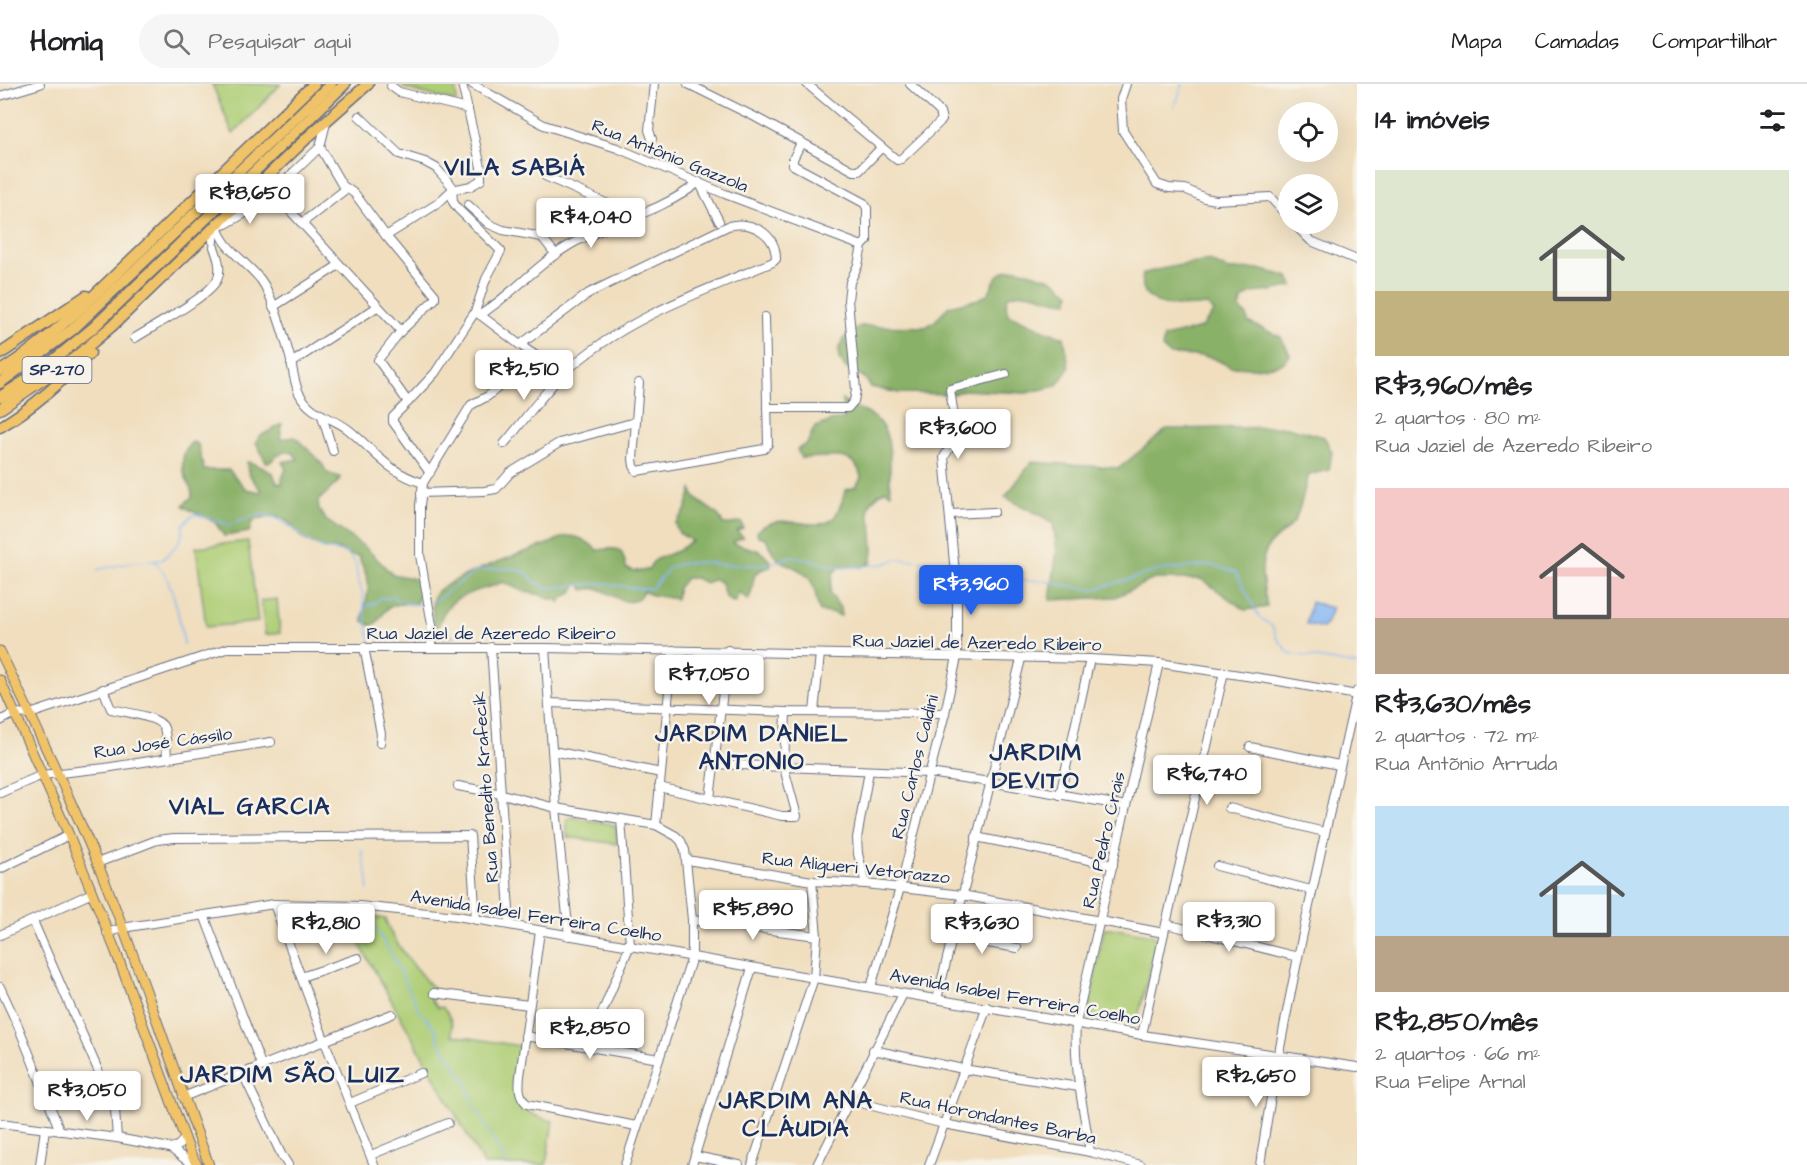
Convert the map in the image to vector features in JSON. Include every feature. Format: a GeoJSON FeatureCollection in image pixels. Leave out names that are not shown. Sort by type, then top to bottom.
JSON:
{"type":"FeatureCollection","features":[{"type":"Feature","properties":{"kind":"highway","name":"SP-270"},"geometry":{"type":"LineString","coordinates":[[0,371],[53,334],[314,84]]}},
{"type":"Feature","properties":{"kind":"highway","name":"SP-270"},"geometry":{"type":"LineString","coordinates":[[0,383],[72,330],[332,84]]}},
{"type":"Feature","properties":{"kind":"highway","name":"SP-270"},"geometry":{"type":"LineString","coordinates":[[0,397],[39,372],[94,327],[345,84]]}},
{"type":"Feature","properties":{"kind":"highway","name":"SP-270"},"geometry":{"type":"LineString","coordinates":[[0,409],[73,359],[112,327],[188,251],[216,234],[326,121],[368,84]]}},
{"type":"Feature","properties":{"kind":"highway"},"geometry":{"type":"LineString","coordinates":[[0,354],[112,276]]}},
{"type":"Feature","properties":{"kind":"highway"},"geometry":{"type":"LineString","coordinates":[[0,427],[21,414],[64,379],[112,327]]}},
{"type":"Feature","properties":{"kind":"main road"},"geometry":{"type":"LineString","coordinates":[[0,651],[58,772],[97,863],[146,989],[209,1165]]}},
{"type":"Feature","properties":{"kind":"main road"},"geometry":{"type":"LineString","coordinates":[[0,680],[69,835],[185,1138],[192,1164]]}},
{"type":"Feature","properties":{"kind":"main road"},"geometry":{"type":"LineString","coordinates":[[54,798],[60,793],[68,796]]}},
{"type":"Feature","properties":{"kind":"street"},"geometry":{"type":"LineString","coordinates":[[0,96],[40,84]]}},
{"type":"Feature","properties":{"kind":"street"},"geometry":{"type":"LineString","coordinates":[[386,236],[437,204],[452,190],[480,182],[482,178],[462,84]]}},
{"type":"Feature","properties":{"kind":"street","name":"Rua Antônio Gazzola"},"geometry":{"type":"LineString","coordinates":[[472,84],[536,122],[617,147],[783,217],[862,246]]}},
{"type":"Feature","properties":{"kind":"street"},"geometry":{"type":"LineString","coordinates":[[652,139],[649,130],[654,84]]}},
{"type":"Feature","properties":{"kind":"street"},"geometry":{"type":"LineString","coordinates":[[688,84],[856,172],[881,148]]}},
{"type":"Feature","properties":{"kind":"street"},"geometry":{"type":"LineString","coordinates":[[807,84],[897,160],[901,159],[942,120],[940,112],[910,84]]}},
{"type":"Feature","properties":{"kind":"street"},"geometry":{"type":"LineString","coordinates":[[1126,84],[1121,99],[1123,131],[1157,184],[1169,189],[1185,189],[1216,200],[1270,197],[1278,206]]}},
{"type":"Feature","properties":{"kind":"street"},"geometry":{"type":"LineString","coordinates":[[391,86],[399,92],[468,109]]}},
{"type":"Feature","properties":{"kind":"street"},"geometry":{"type":"LineString","coordinates":[[359,116],[399,154],[436,168],[449,181],[453,202],[458,209],[501,251],[486,279],[477,313]]}},
{"type":"Feature","properties":{"kind":"street"},"geometry":{"type":"LineString","coordinates":[[188,251],[216,234],[273,192],[320,147],[326,121]]}},
{"type":"Feature","properties":{"kind":"street"},"geometry":{"type":"LineString","coordinates":[[767,408],[848,408],[854,401],[856,390],[848,300],[850,282],[858,265],[862,246],[867,241],[866,206],[793,165],[793,159],[801,143]]}},
{"type":"Feature","properties":{"kind":"street"},"geometry":{"type":"LineString","coordinates":[[320,147],[333,172],[346,189],[356,194],[386,236],[436,297],[378,357],[378,362],[408,402]]}},
{"type":"Feature","properties":{"kind":"street"},"geometry":{"type":"LineString","coordinates":[[545,176],[635,216]]}},
{"type":"Feature","properties":{"kind":"street"},"geometry":{"type":"LineString","coordinates":[[430,473],[393,422],[393,417],[435,373],[477,313],[574,243],[673,200],[699,182],[719,221],[720,231]]}},
{"type":"Feature","properties":{"kind":"street"},"geometry":{"type":"LineString","coordinates":[[302,223],[346,189]]}},
{"type":"Feature","properties":{"kind":"street"},"geometry":{"type":"LineString","coordinates":[[273,192],[401,332]]}},
{"type":"Feature","properties":{"kind":"street"},"geometry":{"type":"LineString","coordinates":[[468,205],[489,224],[503,231],[542,237],[556,255]]}},
{"type":"Feature","properties":{"kind":"street"},"geometry":{"type":"LineString","coordinates":[[719,221],[728,226]]}},
{"type":"Feature","properties":{"kind":"street"},"geometry":{"type":"LineString","coordinates":[[504,444],[563,374],[626,328],[702,290],[773,262],[776,258],[775,250],[767,234],[742,225],[728,226],[590,293],[520,345]]}},
{"type":"Feature","properties":{"kind":"street"},"geometry":{"type":"LineString","coordinates":[[216,234],[262,281],[286,341],[300,394],[316,413],[330,418],[349,430],[390,468],[406,478],[423,483]]}},
{"type":"Feature","properties":{"kind":"street"},"geometry":{"type":"LineString","coordinates":[[135,338],[197,298],[216,280],[219,259],[216,234]]}},
{"type":"Feature","properties":{"kind":"street"},"geometry":{"type":"LineString","coordinates":[[1304,234],[1311,241],[1357,260]]}},
{"type":"Feature","properties":{"kind":"street"},"geometry":{"type":"LineString","coordinates":[[273,307],[339,264]]}},
{"type":"Feature","properties":{"kind":"street"},"geometry":{"type":"LineString","coordinates":[[291,363],[377,307]]}},
{"type":"Feature","properties":{"kind":"street"},"geometry":{"type":"LineString","coordinates":[[477,313],[563,374]]}},
{"type":"Feature","properties":{"kind":"street"},"geometry":{"type":"LineString","coordinates":[[639,383],[633,459],[637,471],[764,449],[768,444],[765,317]]}},
{"type":"Feature","properties":{"kind":"street"},"geometry":{"type":"LineString","coordinates":[[431,647],[432,624],[420,555],[420,505],[423,483],[471,405],[488,396],[513,375],[532,354]]}},
{"type":"Feature","properties":{"kind":"street","name":"Rua Carlos Caldini"},"geometry":{"type":"LineString","coordinates":[[871,987],[900,888],[957,657],[958,611],[944,457],[952,447],[956,432],[950,389],[1006,375]]}},
{"type":"Feature","properties":{"kind":"street"},"geometry":{"type":"LineString","coordinates":[[322,416],[333,451]]}},
{"type":"Feature","properties":{"kind":"street"},"geometry":{"type":"LineString","coordinates":[[422,493],[495,489],[510,472],[559,443],[635,422]]}},
{"type":"Feature","properties":{"kind":"street"},"geometry":{"type":"LineString","coordinates":[[950,514],[994,512]]}},
{"type":"Feature","properties":{"kind":"street"},"geometry":{"type":"LineString","coordinates":[[364,647],[381,734],[380,743]]}},
{"type":"Feature","properties":{"kind":"street","name":"Rua Jaziel de Azeredo Ribeiro"},"geometry":{"type":"LineString","coordinates":[[15,714],[30,714],[229,648],[491,647],[728,650],[1090,659],[1159,663],[1357,694]]}},
{"type":"Feature","properties":{"kind":"street","name":"Rua Benedito Krafecik"},"geometry":{"type":"LineString","coordinates":[[491,647],[510,926]]}},
{"type":"Feature","properties":{"kind":"street"},"geometry":{"type":"LineString","coordinates":[[545,648],[568,936]]}},
{"type":"Feature","properties":{"kind":"street"},"geometry":{"type":"LineString","coordinates":[[656,825],[673,650]]}},
{"type":"Feature","properties":{"kind":"street"},"geometry":{"type":"LineString","coordinates":[[710,799],[728,650]]}},
{"type":"Feature","properties":{"kind":"street"},"geometry":{"type":"LineString","coordinates":[[814,712],[820,654]]}},
{"type":"Feature","properties":{"kind":"street"},"geometry":{"type":"LineString","coordinates":[[937,999],[1021,659]]}},
{"type":"Feature","properties":{"kind":"street"},"geometry":{"type":"LineString","coordinates":[[1060,795],[1090,659]]}},
{"type":"Feature","properties":{"kind":"street","name":"Rua Pedro Crais"},"geometry":{"type":"LineString","coordinates":[[1090,1152],[1079,1088],[1075,1047],[1076,1023],[1159,663]]}},
{"type":"Feature","properties":{"kind":"street"},"geometry":{"type":"LineString","coordinates":[[1142,1035],[1224,672]]}},
{"type":"Feature","properties":{"kind":"street"},"geometry":{"type":"LineString","coordinates":[[103,689],[111,709],[160,722],[164,727],[167,757]]}},
{"type":"Feature","properties":{"kind":"street"},"geometry":{"type":"LineString","coordinates":[[1260,1165],[1311,890],[1357,694]]}},
{"type":"Feature","properties":{"kind":"street"},"geometry":{"type":"LineString","coordinates":[[549,703],[786,712],[945,713]]}},
{"type":"Feature","properties":{"kind":"street"},"geometry":{"type":"LineString","coordinates":[[660,787],[782,816],[797,816],[784,768],[786,712]]}},
{"type":"Feature","properties":{"kind":"street"},"geometry":{"type":"LineString","coordinates":[[0,721],[15,714]]}},
{"type":"Feature","properties":{"kind":"street","name":"Rua José Cássilo"},"geometry":{"type":"LineString","coordinates":[[0,793],[42,775],[58,772],[105,768],[272,742]]}},
{"type":"Feature","properties":{"kind":"street"},"geometry":{"type":"LineString","coordinates":[[1250,747],[1339,765]]}},
{"type":"Feature","properties":{"kind":"street"},"geometry":{"type":"LineString","coordinates":[[553,751],[661,773]]}},
{"type":"Feature","properties":{"kind":"street"},"geometry":{"type":"LineString","coordinates":[[715,764],[929,773],[1126,806]]}},
{"type":"Feature","properties":{"kind":"street"},"geometry":{"type":"LineString","coordinates":[[866,884],[858,854],[857,837],[869,771]]}},
{"type":"Feature","properties":{"kind":"street"},"geometry":{"type":"LineString","coordinates":[[458,786],[502,794],[556,808],[656,825],[671,832],[681,841],[687,860],[692,920],[692,957],[625,1165]]}},
{"type":"Feature","properties":{"kind":"street"},"geometry":{"type":"LineString","coordinates":[[1229,808],[1324,832]]}},
{"type":"Feature","properties":{"kind":"street"},"geometry":{"type":"LineString","coordinates":[[588,1047],[630,945],[621,819]]}},
{"type":"Feature","properties":{"kind":"street"},"geometry":{"type":"LineString","coordinates":[[0,869],[69,835]]}},
{"type":"Feature","properties":{"kind":"street"},"geometry":{"type":"LineString","coordinates":[[97,863],[157,840],[174,838],[470,836],[476,920]]}},
{"type":"Feature","properties":{"kind":"street"},"geometry":{"type":"LineString","coordinates":[[976,837],[1113,866]]}},
{"type":"Feature","properties":{"kind":"street","name":"Rua Aligueri Vetorazzo"},"geometry":{"type":"LineString","coordinates":[[687,860],[812,881],[866,884],[962,895],[1164,933]]}},
{"type":"Feature","properties":{"kind":"street"},"geometry":{"type":"LineString","coordinates":[[1217,866],[1311,890]]}},
{"type":"Feature","properties":{"kind":"street"},"geometry":{"type":"LineString","coordinates":[[752,1165],[814,978],[817,936],[812,881]]}},
{"type":"Feature","properties":{"kind":"street"},"geometry":{"type":"LineString","coordinates":[[0,935],[92,893]]}},
{"type":"Feature","properties":{"kind":"street"},"geometry":{"type":"LineString","coordinates":[[274,904],[374,1165]]}},
{"type":"Feature","properties":{"kind":"street","name":"Avenida Isabel Ferreira Coelho"},"geometry":{"type":"LineString","coordinates":[[107,933],[122,928],[274,904],[359,906],[476,920],[1142,1035],[1183,1039],[1357,1067]]}},
{"type":"Feature","properties":{"kind":"street"},"geometry":{"type":"LineString","coordinates":[[204,915],[262,1067]]}},
{"type":"Feature","properties":{"kind":"street"},"geometry":{"type":"LineString","coordinates":[[692,920],[817,936]]}},
{"type":"Feature","properties":{"kind":"street"},"geometry":{"type":"LineString","coordinates":[[33,921],[115,1109],[117,1138]]}},
{"type":"Feature","properties":{"kind":"street"},"geometry":{"type":"LineString","coordinates":[[1166,924],[1298,957]]}},
{"type":"Feature","properties":{"kind":"street"},"geometry":{"type":"LineString","coordinates":[[540,931],[519,1090],[522,1099],[527,1104],[636,1126]]}},
{"type":"Feature","properties":{"kind":"street"},"geometry":{"type":"LineString","coordinates":[[952,937],[1017,948]]}},
{"type":"Feature","properties":{"kind":"street"},"geometry":{"type":"LineString","coordinates":[[302,977],[358,958]]}},
{"type":"Feature","properties":{"kind":"street"},"geometry":{"type":"LineString","coordinates":[[693,1165],[752,968]]}},
{"type":"Feature","properties":{"kind":"street"},"geometry":{"type":"LineString","coordinates":[[0,987],[60,1131]]}},
{"type":"Feature","properties":{"kind":"street"},"geometry":{"type":"LineString","coordinates":[[434,993],[529,1005]]}},
{"type":"Feature","properties":{"kind":"street"},"geometry":{"type":"LineString","coordinates":[[817,1165],[903,994]]}},
{"type":"Feature","properties":{"kind":"street"},"geometry":{"type":"LineString","coordinates":[[929,1165],[987,1007]]}},
{"type":"Feature","properties":{"kind":"street"},"geometry":{"type":"LineString","coordinates":[[183,1097],[392,1014]]}},
{"type":"Feature","properties":{"kind":"street"},"geometry":{"type":"LineString","coordinates":[[525,1036],[658,1059]]}},
{"type":"Feature","properties":{"kind":"street"},"geometry":{"type":"LineString","coordinates":[[873,1050],[963,1070],[1079,1088]]}},
{"type":"Feature","properties":{"kind":"street"},"geometry":{"type":"LineString","coordinates":[[350,1103],[420,1073]]}},
{"type":"Feature","properties":{"kind":"street"},"geometry":{"type":"LineString","coordinates":[[243,1074],[280,1154],[288,1165]]}},
{"type":"Feature","properties":{"kind":"street","name":"Rua Horondantes Barba"},"geometry":{"type":"LineString","coordinates":[[849,1100],[944,1124],[1090,1152],[1142,1165]]}},
{"type":"Feature","properties":{"kind":"street"},"geometry":{"type":"LineString","coordinates":[[0,1123],[117,1138],[170,1148],[178,1146],[185,1138]]}},
{"type":"Feature","properties":{"kind":"street"},"geometry":{"type":"LineString","coordinates":[[370,1155],[448,1123]]}},
{"type":"Feature","properties":{"kind":"street"},"geometry":{"type":"LineString","coordinates":[[40,1165],[45,1129]]}},
{"type":"Feature","properties":{"kind":"street"},"geometry":{"type":"LineString","coordinates":[[170,1148],[192,1164]]}},
{"type":"Feature","properties":{"kind":"street"},"geometry":{"type":"LineString","coordinates":[[695,1156],[739,1165]]}},
{"type":"Feature","properties":{"kind":"green space"},"geometry":{"type":"Polygon","coordinates":[[[212,84],[281,84],[233,134],[212,84]]]}},
{"type":"Feature","properties":{"kind":"green space"},"geometry":{"type":"Polygon","coordinates":[[[402,84],[455,84],[457,101],[404,88],[402,84]]]}},
{"type":"Feature","properties":{"kind":"green space"},"geometry":{"type":"Polygon","coordinates":[[[1209,261],[1228,270],[1259,269],[1289,277],[1293,286],[1251,293],[1242,300],[1240,309],[1247,316],[1248,322],[1281,337],[1290,355],[1283,363],[1253,368],[1231,367],[1213,358],[1170,355],[1162,348],[1164,337],[1201,328],[1214,312],[1207,305],[1175,306],[1154,300],[1143,286],[1143,274],[1168,267],[1209,261]]]}},
{"type":"Feature","properties":{"kind":"green space"},"geometry":{"type":"Polygon","coordinates":[[[1018,269],[1054,280],[1070,293],[1068,302],[1031,294],[1016,294],[1008,296],[1006,305],[1008,314],[1064,337],[1069,368],[1056,386],[1026,393],[963,390],[953,394],[899,393],[871,387],[864,377],[846,368],[839,359],[839,348],[843,339],[860,326],[925,327],[934,322],[949,306],[979,299],[988,294],[997,276],[1007,270],[1018,269]]]}},
{"type":"Feature","properties":{"kind":"green space"},"geometry":{"type":"Polygon","coordinates":[[[842,400],[871,415],[882,426],[889,444],[891,493],[885,490],[874,499],[869,507],[868,512],[873,530],[871,563],[862,567],[840,566],[833,573],[830,593],[840,608],[841,616],[820,612],[814,589],[807,576],[775,556],[766,538],[758,536],[757,532],[766,525],[776,522],[819,524],[828,522],[837,513],[846,490],[855,487],[861,478],[858,468],[846,458],[801,458],[797,449],[807,444],[814,428],[831,421],[844,419],[842,400]]]}},
{"type":"Feature","properties":{"kind":"green space"},"geometry":{"type":"Polygon","coordinates":[[[282,424],[280,439],[295,437],[321,462],[327,473],[340,477],[339,481],[318,501],[319,510],[326,520],[366,548],[392,574],[412,578],[421,584],[421,594],[415,604],[391,606],[372,626],[363,621],[368,595],[368,580],[359,556],[312,544],[285,520],[276,517],[262,518],[252,522],[249,532],[224,536],[215,522],[183,505],[192,497],[183,463],[184,453],[193,442],[198,444],[204,470],[229,470],[246,489],[260,492],[261,490],[248,470],[247,462],[250,462],[273,473],[277,483],[282,484],[286,469],[282,462],[298,459],[293,453],[286,451],[270,462],[266,462],[256,442],[260,436],[282,424]]]}},
{"type":"Feature","properties":{"kind":"green space"},"geometry":{"type":"Polygon","coordinates":[[[1287,427],[1324,437],[1332,452],[1329,470],[1309,475],[1295,520],[1271,543],[1265,554],[1262,576],[1267,607],[1245,610],[1201,579],[1154,579],[1115,597],[1050,600],[1057,551],[1053,522],[1005,497],[1032,462],[1119,468],[1167,429],[1287,427]]]}},
{"type":"Feature","properties":{"kind":"green space"},"geometry":{"type":"Polygon","coordinates":[[[692,490],[698,500],[717,514],[723,524],[742,523],[743,528],[737,531],[743,537],[733,543],[760,551],[772,563],[770,567],[757,572],[748,600],[739,592],[735,602],[730,601],[725,596],[721,583],[715,579],[706,583],[695,578],[686,578],[678,588],[676,599],[643,591],[639,598],[628,602],[598,589],[583,590],[581,585],[576,585],[571,594],[563,597],[560,603],[556,599],[522,591],[503,582],[470,593],[453,602],[441,618],[437,631],[453,637],[441,638],[435,634],[433,600],[440,589],[488,566],[565,537],[581,539],[597,550],[618,550],[623,556],[626,568],[634,571],[649,569],[657,559],[679,550],[692,541],[679,533],[675,524],[685,511],[692,490]]]}},
{"type":"Feature","properties":{"kind":"green space"},"geometry":{"type":"Polygon","coordinates":[[[248,541],[258,622],[206,627],[196,547],[248,541]]]}},
{"type":"Feature","properties":{"kind":"green space"},"geometry":{"type":"Polygon","coordinates":[[[277,599],[280,633],[265,635],[261,601],[277,599]]]}},
{"type":"Feature","properties":{"kind":"green space"},"geometry":{"type":"Polygon","coordinates":[[[571,817],[611,824],[616,827],[617,844],[567,837],[567,819],[571,817]]]}},
{"type":"Feature","properties":{"kind":"green space"},"geometry":{"type":"Polygon","coordinates":[[[342,913],[386,919],[398,944],[433,989],[431,1000],[438,1008],[442,1007],[449,1017],[452,1024],[452,1035],[520,1046],[516,1084],[520,1103],[527,1111],[538,1117],[553,1121],[546,1165],[484,1165],[342,913]]]}},
{"type":"Feature","properties":{"kind":"green space"},"geometry":{"type":"Polygon","coordinates":[[[1104,929],[1152,935],[1157,940],[1138,1018],[1130,1023],[1087,1016],[1104,929]]]}},
{"type":"Feature","properties":{"kind":"water"},"geometry":{"type":"Polygon","coordinates":[[[1311,602],[1332,608],[1322,628],[1306,624],[1311,602]]]}},
{"type":"Feature","properties":{"kind":"waterway"},"geometry":{"type":"LineString","coordinates":[[1174,108],[1183,84]]}},
{"type":"Feature","properties":{"kind":"waterway"},"geometry":{"type":"LineString","coordinates":[[96,570],[135,562],[162,560],[182,536],[183,525],[196,514],[230,525],[250,516],[274,517],[308,541],[324,549],[347,553],[356,564],[371,643]]}},
{"type":"Feature","properties":{"kind":"waterway"},"geometry":{"type":"LineString","coordinates":[[431,601],[438,599],[477,570],[512,568],[527,573],[535,582],[547,588],[600,583],[641,589],[652,588],[670,567],[683,563],[767,565],[792,556],[842,568],[884,564],[898,559],[924,561],[937,570],[953,573]]}},
{"type":"Feature","properties":{"kind":"waterway"},"geometry":{"type":"LineString","coordinates":[[155,562],[167,578],[171,588],[184,644]]}},
{"type":"Feature","properties":{"kind":"waterway"},"geometry":{"type":"LineString","coordinates":[[957,574],[963,573],[997,580],[1044,581],[1092,590],[1160,570],[1211,565],[1236,572],[1259,617],[1272,626],[1277,638],[1289,653],[1357,665]]}},
{"type":"Feature","properties":{"kind":"waterway"},"geometry":{"type":"LineString","coordinates":[[364,607],[375,603],[381,597],[387,599],[392,596],[407,603],[424,603]]}},
{"type":"Feature","properties":{"kind":"waterway"},"geometry":{"type":"LineString","coordinates":[[362,850],[368,890]]}},
{"type":"Feature","properties":{"kind":"waterway"},"geometry":{"type":"LineString","coordinates":[[370,914],[373,924],[392,955],[419,1010],[437,1031],[438,1040],[468,1084],[470,1097],[507,1165]]}},
{"type":"Feature","properties":{"kind":"district","name":"VILA SABIÁ"},"geometry":{"type":"Point","coordinates":[515,168]}},
{"type":"Feature","properties":{"kind":"district","name":"JARDIM DANIEL ANTONIO"},"geometry":{"type":"Point","coordinates":[752,748]}},
{"type":"Feature","properties":{"kind":"district","name":"JARDIM DEVITO"},"geometry":{"type":"Point","coordinates":[1036,767]}},
{"type":"Feature","properties":{"kind":"district","name":"VIAL GARCIA"},"geometry":{"type":"Point","coordinates":[250,807]}},
{"type":"Feature","properties":{"kind":"district","name":"JARDIM SÃO LUIZ"},"geometry":{"type":"Point","coordinates":[293,1075]}},
{"type":"Feature","properties":{"kind":"district","name":"JARDIM ANA CLÁUDIA"},"geometry":{"type":"Point","coordinates":[796,1115]}}]}
